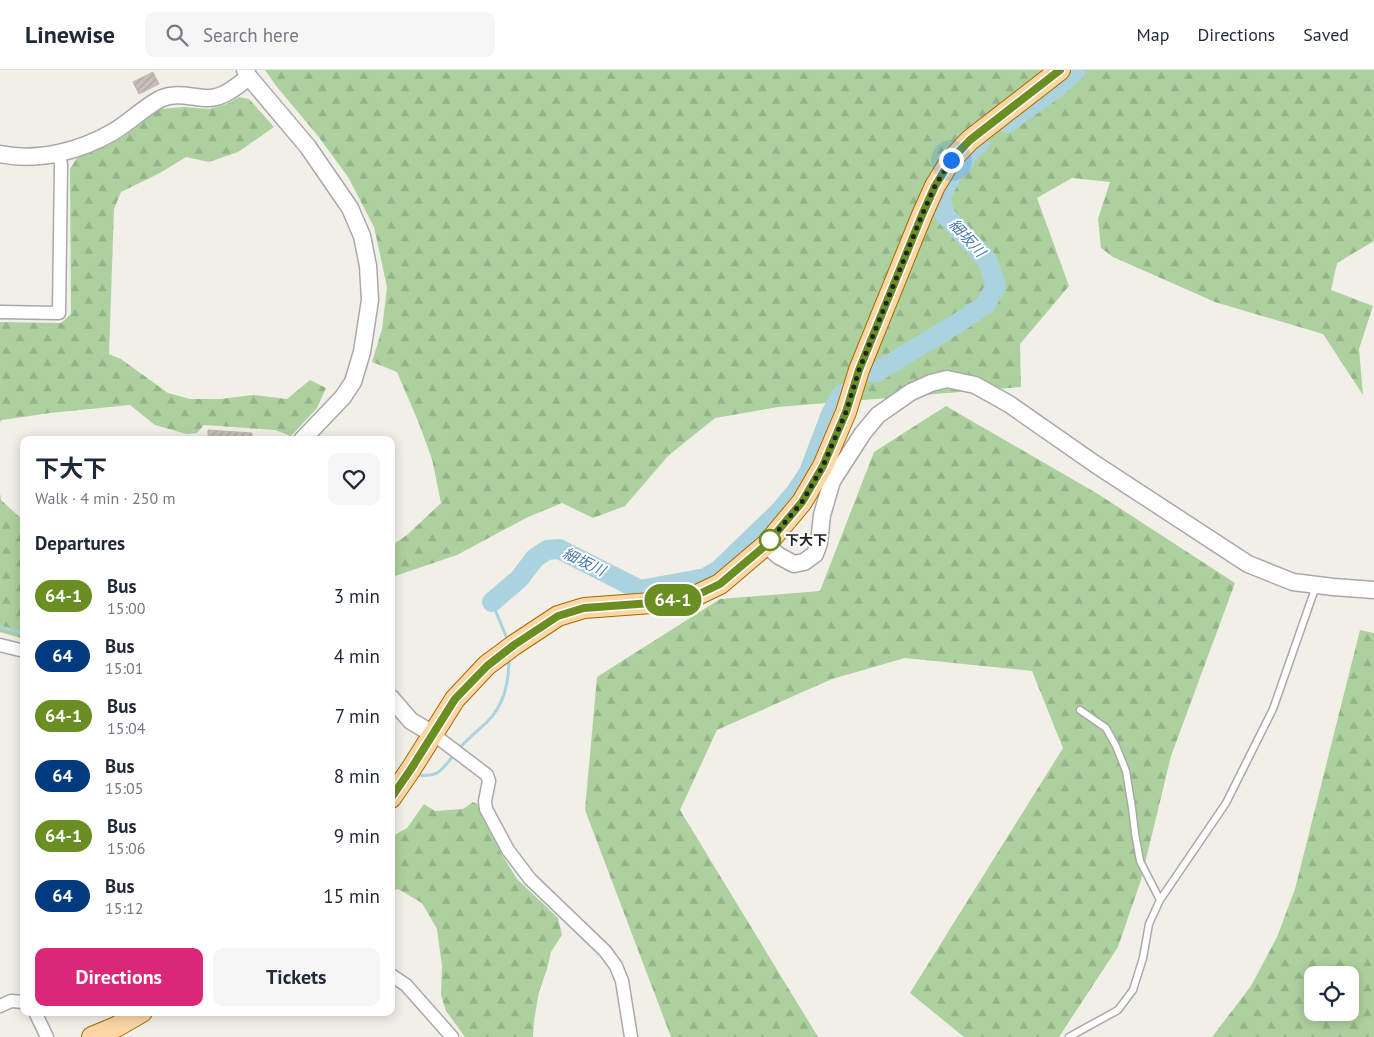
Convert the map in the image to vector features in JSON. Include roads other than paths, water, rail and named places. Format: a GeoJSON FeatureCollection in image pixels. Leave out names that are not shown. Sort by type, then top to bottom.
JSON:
{"type":"FeatureCollection","features":[{"type":"Feature","properties":{"kind":"main road"},"geometry":{"type":"LineString","coordinates":[[401,784],[455,699],[487,666],[507,650],[558,616],[584,608],[665,602],[697,595],[720,584],[766,545],[802,502],[823,466],[846,412],[859,370],[922,215],[935,186],[951,160],[970,140],[1060,70]]}},
{"type":"Feature","properties":{"kind":"main road"},"geometry":{"type":"LineString","coordinates":[[92,1037],[116,1027],[135,1016]]}},
{"type":"Feature","properties":{"kind":"street"},"geometry":{"type":"LineString","coordinates":[[0,154],[34,156],[60,154],[92,143],[114,132],[161,99],[185,95],[210,98],[223,94],[247,74],[308,147],[350,208],[362,236],[368,266],[370,300],[362,352],[353,382],[344,397],[306,436]]}},
{"type":"Feature","properties":{"kind":"street"},"geometry":{"type":"LineString","coordinates":[[0,312],[59,313],[60,154]]}},
{"type":"Feature","properties":{"kind":"street"},"geometry":{"type":"LineString","coordinates":[[766,545],[779,556],[794,564],[804,562],[815,554],[819,543],[822,515],[832,482],[863,433],[878,415],[911,392],[931,383],[947,379],[976,385],[1009,404],[1095,464],[1248,564],[1293,582],[1316,586],[1374,590]]}},
{"type":"Feature","properties":{"kind":"street"},"geometry":{"type":"LineString","coordinates":[[0,645],[20,650]]}},
{"type":"Feature","properties":{"kind":"street"},"geometry":{"type":"LineString","coordinates":[[395,702],[412,721],[433,734],[487,775],[489,781],[485,801],[486,809],[508,850],[530,879],[605,951],[616,966],[622,981],[631,1037]]}},
{"type":"Feature","properties":{"kind":"street"},"geometry":{"type":"LineString","coordinates":[[395,978],[406,985],[452,1037]]}},
{"type":"Feature","properties":{"kind":"street"},"geometry":{"type":"LineString","coordinates":[[0,1006],[11,1001],[20,1002]]}},
{"type":"Feature","properties":{"kind":"street"},"geometry":{"type":"LineString","coordinates":[[37,1016],[47,1037]]}},
{"type":"Feature","properties":{"kind":"lane"},"geometry":{"type":"LineString","coordinates":[[1068,1037],[1118,1010],[1134,990],[1149,924],[1160,900],[1226,803],[1273,709],[1316,586]]}},
{"type":"Feature","properties":{"kind":"lane"},"geometry":{"type":"LineString","coordinates":[[1080,710],[1106,728],[1116,746],[1126,771],[1140,861],[1160,900]]}},
{"type":"Feature","properties":{"kind":"waterway","name":"細坂川"},"geometry":{"type":"LineString","coordinates":[[1007,123],[1056,88],[1076,70]]}},
{"type":"Feature","properties":{"kind":"waterway","name":"細坂川"},"geometry":{"type":"LineString","coordinates":[[875,373],[985,305],[996,286],[987,260],[945,215],[940,198],[954,170],[961,165],[970,151],[980,143]]}},
{"type":"Feature","properties":{"kind":"waterway","name":"細坂川"},"geometry":{"type":"LineString","coordinates":[[492,602],[519,579],[535,558],[547,550],[559,549],[640,590],[705,578],[720,569],[779,512],[796,492],[809,472],[831,414],[842,394]]}},
{"type":"Feature","properties":{"kind":"waterway","name":"細坂川"},"geometry":{"type":"LineString","coordinates":[[492,602],[508,641]]}},
{"type":"Feature","properties":{"kind":"waterway","name":"細坂川"},"geometry":{"type":"LineString","coordinates":[[0,627],[20,632]]}},
{"type":"Feature","properties":{"kind":"waterway","name":"細坂川"},"geometry":{"type":"LineString","coordinates":[[458,750],[486,723],[502,701],[507,684],[509,657]]}},
{"type":"Feature","properties":{"kind":"waterway","name":"細坂川"},"geometry":{"type":"LineString","coordinates":[[414,775],[434,774],[441,770],[454,755]]}},
{"type":"Feature","properties":{"kind":"place","name":"下大下"},"geometry":{"type":"Point","coordinates":[770,540]}}]}
